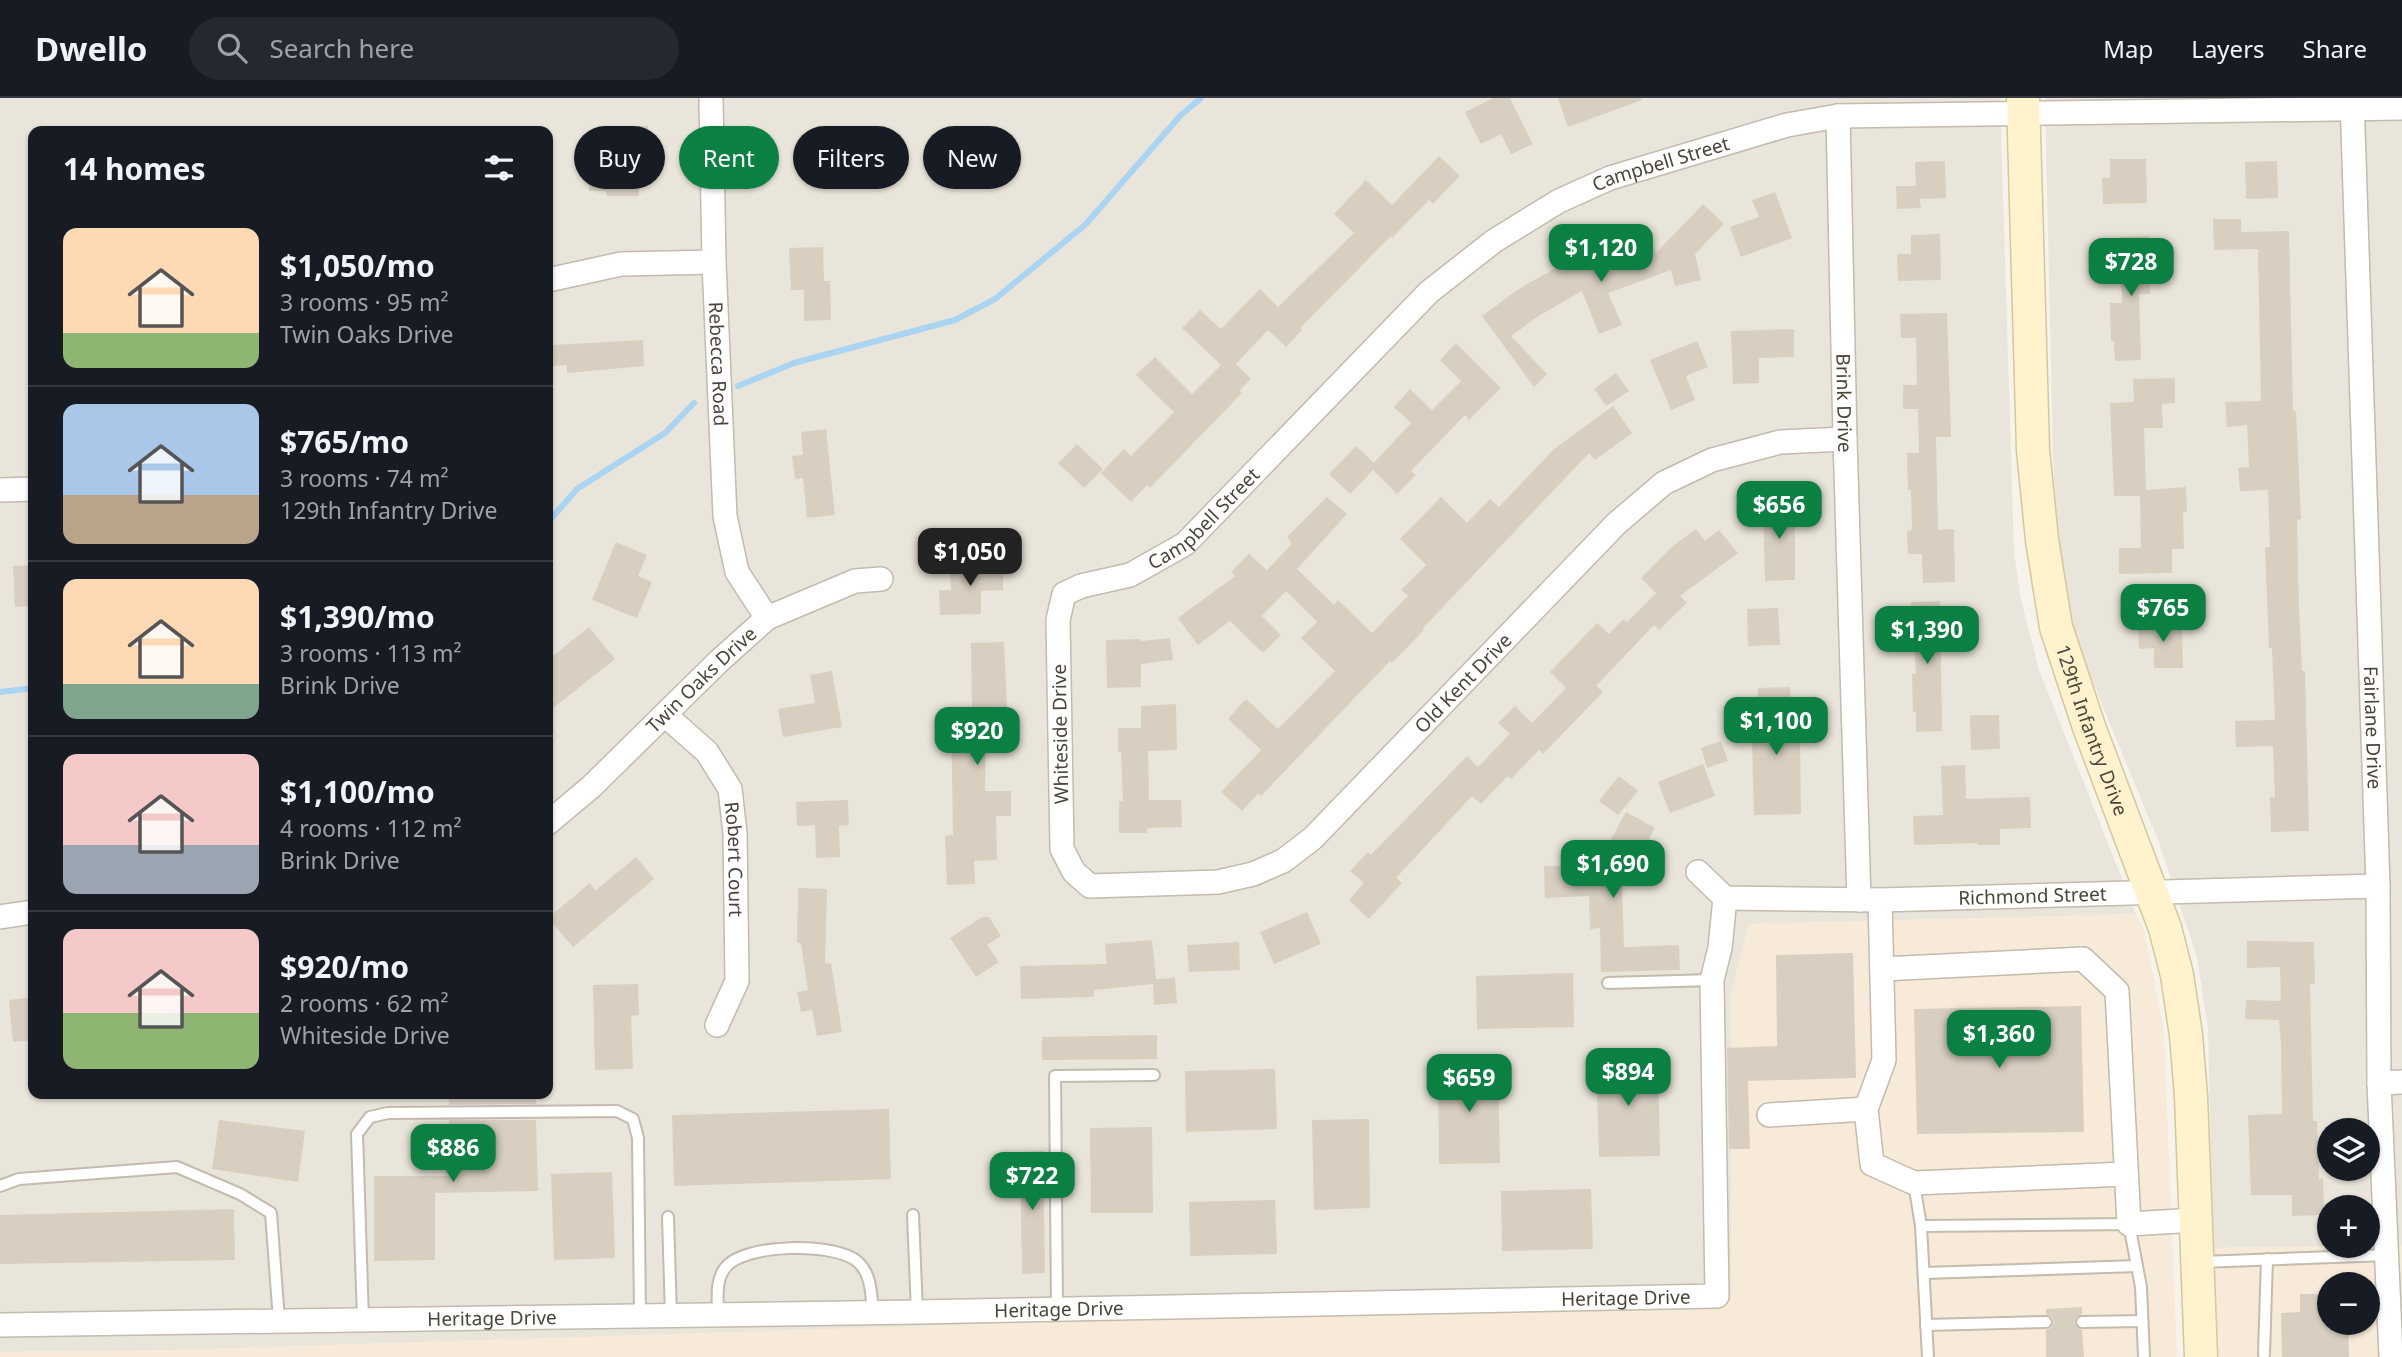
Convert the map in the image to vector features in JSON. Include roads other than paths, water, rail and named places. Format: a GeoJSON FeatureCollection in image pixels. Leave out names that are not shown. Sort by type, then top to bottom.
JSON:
{"type":"FeatureCollection","features":[{"type":"Feature","properties":{"kind":"street","name":"Rebecca Road"},"geometry":{"type":"LineString","coordinates":[[711,98],[714,262],[725,516],[737,572],[767,618]]}},
{"type":"Feature","properties":{"kind":"street","name":"Campbell Street"},"geometry":{"type":"LineString","coordinates":[[1064,594],[1081,586],[1130,575],[1185,544],[1429,292],[1494,241],[1559,201],[1610,178],[1787,125],[1838,116],[2023,106],[2352,104],[2402,108]]}},
{"type":"Feature","properties":{"kind":"street","name":"Fairlane Drive"},"geometry":{"type":"LineString","coordinates":[[2352,104],[2378,886],[2391,1082],[2388,1255],[2391,1357]]}},
{"type":"Feature","properties":{"kind":"street","name":"129th Infantry Drive"},"geometry":{"type":"LineString","coordinates":[[2023,106],[2033,450],[2042,540],[2056,627],[2089,727],[2165,929],[2177,975],[2186,1035],[2201,1357]]}},
{"type":"Feature","properties":{"kind":"street","name":"Brink Drive"},"geometry":{"type":"LineString","coordinates":[[1838,116],[1845,439],[1870,900],[1882,969],[1884,1059],[1866,1109]]}},
{"type":"Feature","properties":{"kind":"street"},"geometry":{"type":"LineString","coordinates":[[553,278],[621,264],[714,262]]}},
{"type":"Feature","properties":{"kind":"street","name":"Old Kent Drive"},"geometry":{"type":"LineString","coordinates":[[1074,872],[1090,886],[1218,882],[1253,874],[1283,861],[1313,838],[1617,523],[1664,483],[1712,460],[1780,442],[1845,439]]}},
{"type":"Feature","properties":{"kind":"street"},"geometry":{"type":"LineString","coordinates":[[0,490],[28,489]]}},
{"type":"Feature","properties":{"kind":"street","name":"Twin Oaks Drive"},"geometry":{"type":"LineString","coordinates":[[553,819],[591,787],[718,662],[767,618],[855,581],[881,579]]}},
{"type":"Feature","properties":{"kind":"street","name":"Whiteside Drive"},"geometry":{"type":"LineString","coordinates":[[1064,594],[1058,620],[1062,849],[1074,872]]}},
{"type":"Feature","properties":{"kind":"street","name":"Robert Court"},"geometry":{"type":"LineString","coordinates":[[665,715],[707,752],[730,789],[735,833],[737,981],[717,1025]]}},
{"type":"Feature","properties":{"kind":"street"},"geometry":{"type":"LineString","coordinates":[[1698,872],[1725,898]]}},
{"type":"Feature","properties":{"kind":"street","name":"Richmond Street"},"geometry":{"type":"LineString","coordinates":[[1725,898],[1870,900],[2378,886]]}},
{"type":"Feature","properties":{"kind":"street","name":"Heritage Drive"},"geometry":{"type":"LineString","coordinates":[[0,1325],[873,1313],[1717,1296],[1712,980],[1720,948],[1725,898]]}},
{"type":"Feature","properties":{"kind":"street"},"geometry":{"type":"LineString","coordinates":[[0,917],[28,913]]}},
{"type":"Feature","properties":{"kind":"street"},"geometry":{"type":"LineString","coordinates":[[1882,969],[2083,959],[2117,991],[2129,1224],[2196,1220]]}},
{"type":"Feature","properties":{"kind":"street"},"geometry":{"type":"LineString","coordinates":[[1769,1115],[1866,1109],[1872,1164],[1914,1183],[2126,1174]]}},
{"type":"Feature","properties":{"kind":"lane"},"geometry":{"type":"LineString","coordinates":[[1608,983],[1712,980]]}},
{"type":"Feature","properties":{"kind":"lane"},"geometry":{"type":"LineString","coordinates":[[1057,1309],[1055,1076],[1154,1075]]}},
{"type":"Feature","properties":{"kind":"lane"},"geometry":{"type":"LineString","coordinates":[[363,1320],[357,1134],[370,1117],[388,1113],[617,1111],[633,1119],[638,1138],[640,1316]]}},
{"type":"Feature","properties":{"kind":"lane"},"geometry":{"type":"LineString","coordinates":[[0,1186],[19,1180],[177,1167],[240,1194],[271,1213],[279,1321]]}},
{"type":"Feature","properties":{"kind":"lane"},"geometry":{"type":"LineString","coordinates":[[1914,1183],[1921,1226],[1928,1357]]}},
{"type":"Feature","properties":{"kind":"lane"},"geometry":{"type":"LineString","coordinates":[[913,1215],[917,1312]]}},
{"type":"Feature","properties":{"kind":"lane"},"geometry":{"type":"LineString","coordinates":[[668,1217],[671,1315]]}},
{"type":"Feature","properties":{"kind":"lane"},"geometry":{"type":"LineString","coordinates":[[1921,1226],[2129,1224],[2141,1287],[2144,1357]]}},
{"type":"Feature","properties":{"kind":"lane"},"geometry":{"type":"LineString","coordinates":[[718,1315],[718,1280],[726,1265],[742,1254],[807,1248],[839,1253],[857,1261],[867,1273],[873,1313]]}},
{"type":"Feature","properties":{"kind":"lane"},"geometry":{"type":"LineString","coordinates":[[2197,1262],[2388,1255]]}},
{"type":"Feature","properties":{"kind":"lane"},"geometry":{"type":"LineString","coordinates":[[2264,1354],[2267,1259]]}},
{"type":"Feature","properties":{"kind":"lane"},"geometry":{"type":"LineString","coordinates":[[1924,1273],[2137,1266]]}},
{"type":"Feature","properties":{"kind":"lane"},"geometry":{"type":"LineString","coordinates":[[2082,1322],[2142,1321]]}},
{"type":"Feature","properties":{"kind":"lane"},"geometry":{"type":"LineString","coordinates":[[1926,1325],[2046,1322]]}},
{"type":"Feature","properties":{"kind":"waterway"},"geometry":{"type":"LineString","coordinates":[[738,386],[794,363],[955,320],[995,299],[1085,225],[1180,116],[1201,98]]}},
{"type":"Feature","properties":{"kind":"waterway"},"geometry":{"type":"LineString","coordinates":[[553,516],[577,489],[665,433],[694,403]]}},
{"type":"Feature","properties":{"kind":"waterway"},"geometry":{"type":"LineString","coordinates":[[0,692],[28,689]]}}]}
